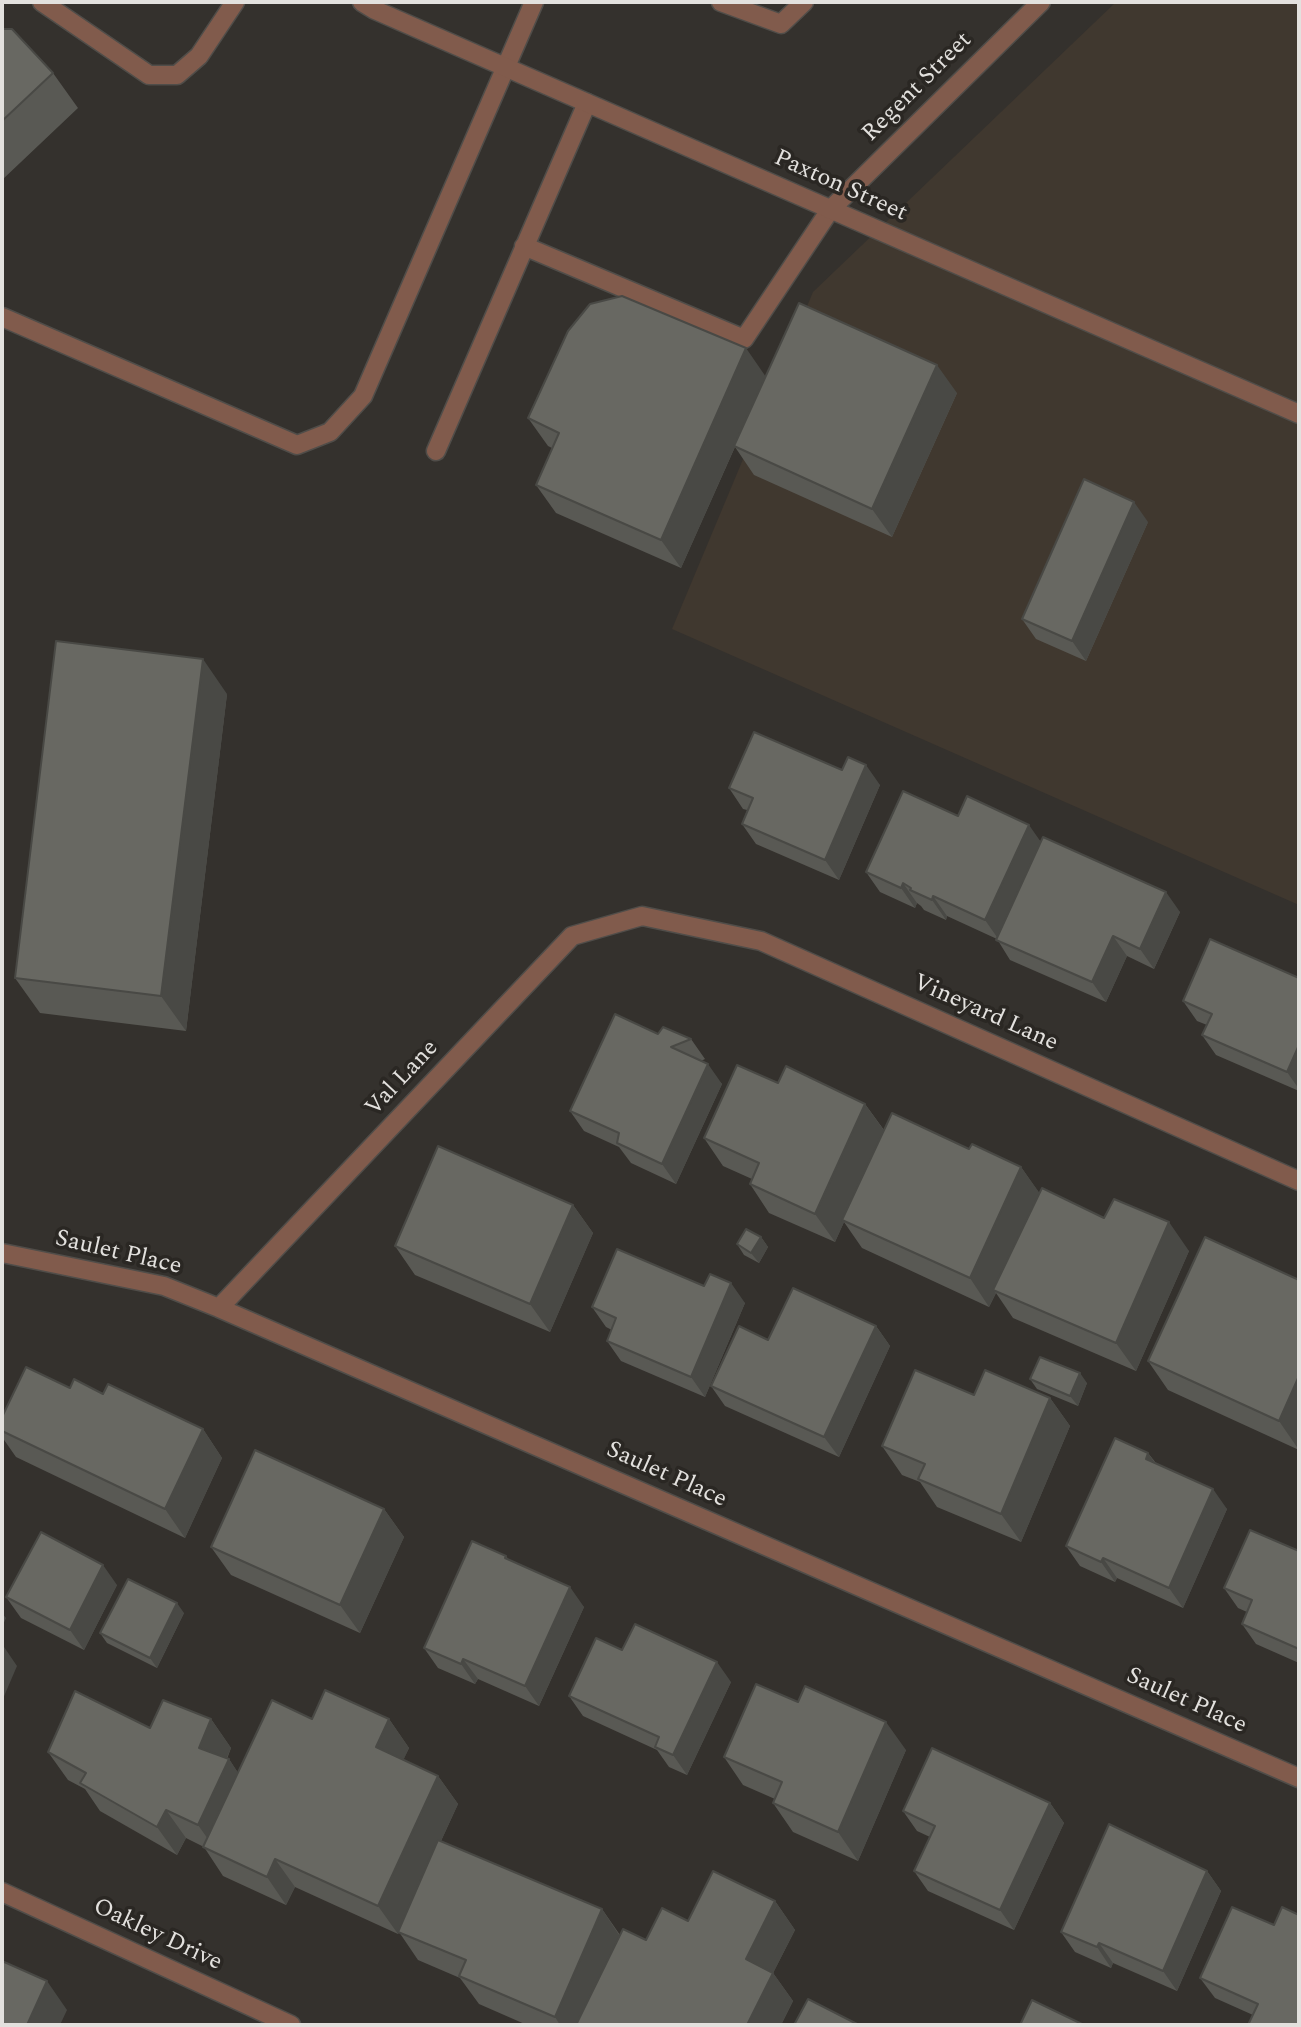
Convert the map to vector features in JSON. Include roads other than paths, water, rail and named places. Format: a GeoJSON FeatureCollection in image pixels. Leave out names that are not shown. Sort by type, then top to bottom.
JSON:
{"type":"FeatureCollection","features":[{"type":"Feature","properties":{"kind":"street"},"geometry":{"type":"LineString","coordinates":[[42,2],[149,75],[177,75],[199,55],[235,2]]}},
{"type":"Feature","properties":{"kind":"street","name":"Paxton Street"},"geometry":{"type":"LineString","coordinates":[[362,2],[1299,414]]}},
{"type":"Feature","properties":{"kind":"street"},"geometry":{"type":"LineString","coordinates":[[2,317],[297,445],[330,432],[363,397],[534,2]]}},
{"type":"Feature","properties":{"kind":"street"},"geometry":{"type":"LineString","coordinates":[[721,2],[781,24],[804,2]]}},
{"type":"Feature","properties":{"kind":"street","name":"Regent Street"},"geometry":{"type":"LineString","coordinates":[[524,246],[744,339],[830,210],[1041,2]]}},
{"type":"Feature","properties":{"kind":"street"},"geometry":{"type":"LineString","coordinates":[[436,451],[587,103]]}},
{"type":"Feature","properties":{"kind":"street","name":"Vineyard Lane"},"geometry":{"type":"LineString","coordinates":[[642,916],[761,941],[1299,1181]]}},
{"type":"Feature","properties":{"kind":"street","name":"Val Lane"},"geometry":{"type":"LineString","coordinates":[[219,1308],[572,936],[642,916]]}},
{"type":"Feature","properties":{"kind":"street","name":"Saulet Place"},"geometry":{"type":"LineString","coordinates":[[2,1253],[164,1286],[219,1308],[1299,1778]]}},
{"type":"Feature","properties":{"kind":"street","name":"Oakley Drive"},"geometry":{"type":"LineString","coordinates":[[2,1892],[291,2025]]}}]}
